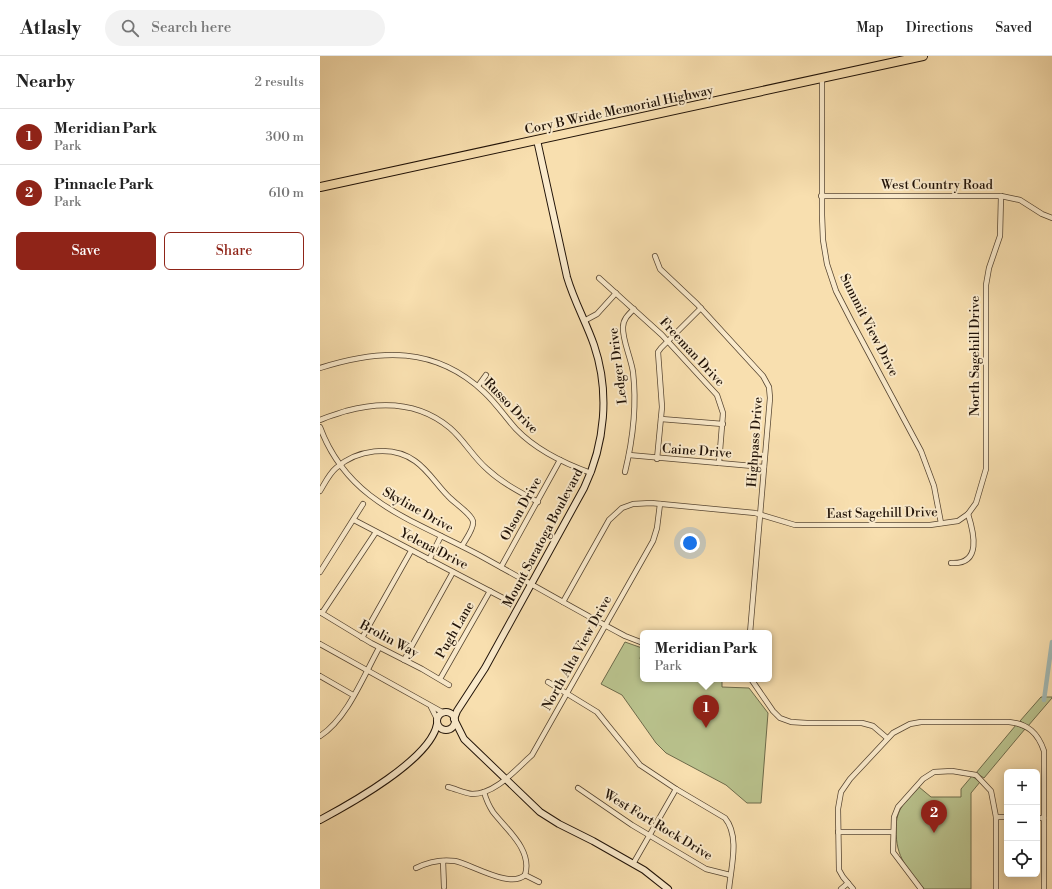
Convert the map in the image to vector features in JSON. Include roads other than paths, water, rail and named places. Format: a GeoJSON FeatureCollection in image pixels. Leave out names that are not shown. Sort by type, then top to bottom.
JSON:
{"type":"FeatureCollection","features":[{"type":"Feature","properties":{"kind":"highway","name":"Cory B Wride Memorial Highway"},"geometry":{"type":"LineString","coordinates":[[320,187],[923,56]]}},
{"type":"Feature","properties":{"kind":"street","name":"Summit View Drive"},"geometry":{"type":"LineString","coordinates":[[822,79],[821,196],[823,240],[826,264],[834,286],[852,322],[921,451],[934,486],[941,523]]}},
{"type":"Feature","properties":{"kind":"street","name":"Mount Saratoga Boulevard"},"geometry":{"type":"LineString","coordinates":[[454,720],[461,702],[481,676],[591,473],[602,428],[603,391],[597,355],[567,277],[537,140]]}},
{"type":"Feature","properties":{"kind":"street","name":"West Country Road"},"geometry":{"type":"LineString","coordinates":[[821,196],[1001,196],[1020,200],[1050,218]]}},
{"type":"Feature","properties":{"kind":"street","name":"North Sagehill Drive"},"geometry":{"type":"LineString","coordinates":[[968,514],[976,503],[986,469],[986,285],[989,268],[1000,236],[1001,196]]}},
{"type":"Feature","properties":{"kind":"street","name":"Highpass Drive"},"geometry":{"type":"LineString","coordinates":[[656,256],[660,269],[701,308],[768,383],[770,394],[750,630]]}},
{"type":"Feature","properties":{"kind":"street","name":"Freeman Drive"},"geometry":{"type":"LineString","coordinates":[[599,278],[668,340],[718,395],[723,409],[719,463]]}},
{"type":"Feature","properties":{"kind":"street"},"geometry":{"type":"LineString","coordinates":[[584,321],[599,312],[616,293]]}},
{"type":"Feature","properties":{"kind":"street"},"geometry":{"type":"LineString","coordinates":[[657,459],[661,419],[662,387],[658,354],[668,340],[701,308]]}},
{"type":"Feature","properties":{"kind":"street","name":"Ledger Drive"},"geometry":{"type":"LineString","coordinates":[[625,472],[634,426],[634,392],[631,361],[623,328],[625,319],[634,309]]}},
{"type":"Feature","properties":{"kind":"street","name":"Russo Drive"},"geometry":{"type":"LineString","coordinates":[[320,368],[368,356],[390,354],[412,356],[445,366],[478,386],[523,436],[537,447],[560,460],[591,473]]}},
{"type":"Feature","properties":{"kind":"street"},"geometry":{"type":"LineString","coordinates":[[478,386],[486,375]]}},
{"type":"Feature","properties":{"kind":"street"},"geometry":{"type":"LineString","coordinates":[[320,420],[372,405],[398,405],[415,409],[444,424],[493,474],[538,502]]}},
{"type":"Feature","properties":{"kind":"street"},"geometry":{"type":"LineString","coordinates":[[661,419],[722,424]]}},
{"type":"Feature","properties":{"kind":"street","name":"Skyline Drive"},"geometry":{"type":"LineString","coordinates":[[320,427],[329,447],[340,465],[355,483],[374,499],[393,511],[501,567],[605,626],[640,642]]}},
{"type":"Feature","properties":{"kind":"street"},"geometry":{"type":"LineString","coordinates":[[320,491],[332,473],[340,465],[353,457],[379,451],[394,452],[411,458],[423,468],[449,498],[473,519],[473,524],[462,546]]}},
{"type":"Feature","properties":{"kind":"street","name":"Caine Drive"},"geometry":{"type":"LineString","coordinates":[[629,455],[657,459],[764,467]]}},
{"type":"Feature","properties":{"kind":"street","name":"Olson Drive"},"geometry":{"type":"LineString","coordinates":[[501,567],[560,460]]}},
{"type":"Feature","properties":{"kind":"street"},"geometry":{"type":"LineString","coordinates":[[320,572],[363,504]]}},
{"type":"Feature","properties":{"kind":"street"},"geometry":{"type":"LineString","coordinates":[[562,602],[613,515],[622,508],[633,504],[660,504]]}},
{"type":"Feature","properties":{"kind":"street","name":"East Sagehill Drive"},"geometry":{"type":"LineString","coordinates":[[660,504],[760,514],[795,525],[941,523],[958,520],[968,514]]}},
{"type":"Feature","properties":{"kind":"street","name":"North Alta View Drive"},"geometry":{"type":"LineString","coordinates":[[484,792],[505,779],[532,755],[653,541],[657,528],[660,504]]}},
{"type":"Feature","properties":{"kind":"street"},"geometry":{"type":"LineString","coordinates":[[951,563],[959,564],[968,559],[974,549],[974,536],[968,514]]}},
{"type":"Feature","properties":{"kind":"street","name":"Yelena Drive"},"geometry":{"type":"LineString","coordinates":[[354,520],[503,598]]}},
{"type":"Feature","properties":{"kind":"street"},"geometry":{"type":"LineString","coordinates":[[321,613],[376,532]]}},
{"type":"Feature","properties":{"kind":"street"},"geometry":{"type":"LineString","coordinates":[[429,560],[440,536]]}},
{"type":"Feature","properties":{"kind":"street"},"geometry":{"type":"LineString","coordinates":[[362,638],[411,551]]}},
{"type":"Feature","properties":{"kind":"street"},"geometry":{"type":"LineString","coordinates":[[404,660],[453,572]]}},
{"type":"Feature","properties":{"kind":"street","name":"Pugh Lane"},"geometry":{"type":"LineString","coordinates":[[440,680],[490,591]]}},
{"type":"Feature","properties":{"kind":"street","name":"Brolin Way"},"geometry":{"type":"LineString","coordinates":[[321,613],[379,648],[449,685]]}},
{"type":"Feature","properties":{"kind":"street"},"geometry":{"type":"LineString","coordinates":[[320,644],[366,671],[410,692],[445,713],[450,714],[464,739]]}},
{"type":"Feature","properties":{"kind":"street"},"geometry":{"type":"LineString","coordinates":[[320,736],[339,719],[379,648]]}},
{"type":"Feature","properties":{"kind":"street"},"geometry":{"type":"LineString","coordinates":[[320,676],[353,695]]}},
{"type":"Feature","properties":{"kind":"street"},"geometry":{"type":"LineString","coordinates":[[548,682],[597,712],[640,765],[676,789],[725,818],[731,825],[733,840],[729,889]]}},
{"type":"Feature","properties":{"kind":"street"},"geometry":{"type":"LineString","coordinates":[[753,682],[773,711],[780,718],[791,722],[866,724],[877,729],[887,738]]}},
{"type":"Feature","properties":{"kind":"street","name":"Mount Saratoga Boulevard"},"geometry":{"type":"LineString","coordinates":[[445,713],[461,702]]}},
{"type":"Feature","properties":{"kind":"street"},"geometry":{"type":"LineString","coordinates":[[428,704],[437,722],[446,730],[464,739],[547,817],[633,864],[668,889]]}},
{"type":"Feature","properties":{"kind":"street"},"geometry":{"type":"LineString","coordinates":[[429,740],[437,722],[445,713]]}},
{"type":"Feature","properties":{"kind":"street"},"geometry":{"type":"LineString","coordinates":[[320,820],[390,778],[429,740],[452,728],[454,720]]}},
{"type":"Feature","properties":{"kind":"street"},"geometry":{"type":"LineString","coordinates":[[852,889],[839,870],[838,803],[843,788],[887,738],[903,726],[921,722],[1009,722],[1022,724],[1031,729],[1037,735],[1044,751],[1044,889]]}},
{"type":"Feature","properties":{"kind":"street"},"geometry":{"type":"LineString","coordinates":[[921,889],[896,858],[893,852],[892,832],[894,817],[898,807],[928,775],[941,771],[961,771],[976,775],[982,779],[991,791],[996,817],[996,889]]}},
{"type":"Feature","properties":{"kind":"street"},"geometry":{"type":"LineString","coordinates":[[448,787],[467,793],[484,792],[491,808],[519,843],[525,862],[525,875]]}},
{"type":"Feature","properties":{"kind":"street","name":"West Fort Rock Drive"},"geometry":{"type":"LineString","coordinates":[[578,788],[650,836],[706,869],[730,875]]}},
{"type":"Feature","properties":{"kind":"street"},"geometry":{"type":"LineString","coordinates":[[633,864],[676,789]]}},
{"type":"Feature","properties":{"kind":"street"},"geometry":{"type":"LineString","coordinates":[[996,817],[1004,817]]}},
{"type":"Feature","properties":{"kind":"street"},"geometry":{"type":"LineString","coordinates":[[838,832],[892,832]]}},
{"type":"Feature","properties":{"kind":"street"},"geometry":{"type":"LineString","coordinates":[[416,868],[431,862],[443,861],[458,862],[490,876],[500,878],[518,879],[525,875]]}},
{"type":"Feature","properties":{"kind":"street"},"geometry":{"type":"LineString","coordinates":[[443,861],[444,887]]}},
{"type":"Feature","properties":{"kind":"street"},"geometry":{"type":"LineString","coordinates":[[525,875],[539,882]]}},
{"type":"Feature","properties":{"kind":"street"},"geometry":{"type":"LineString","coordinates":[[841,889],[848,883]]}},
{"type":"Feature","properties":{"kind":"waterway"},"geometry":{"type":"LineString","coordinates":[[1044,700],[1052,642]]}},
{"type":"Feature","properties":{"kind":"place","name":"Meridian Park"},"geometry":{"type":"Point","coordinates":[706,728]}},
{"type":"Feature","properties":{"kind":"place","name":"Pinnacle Park"},"geometry":{"type":"Point","coordinates":[934,833]}}]}
